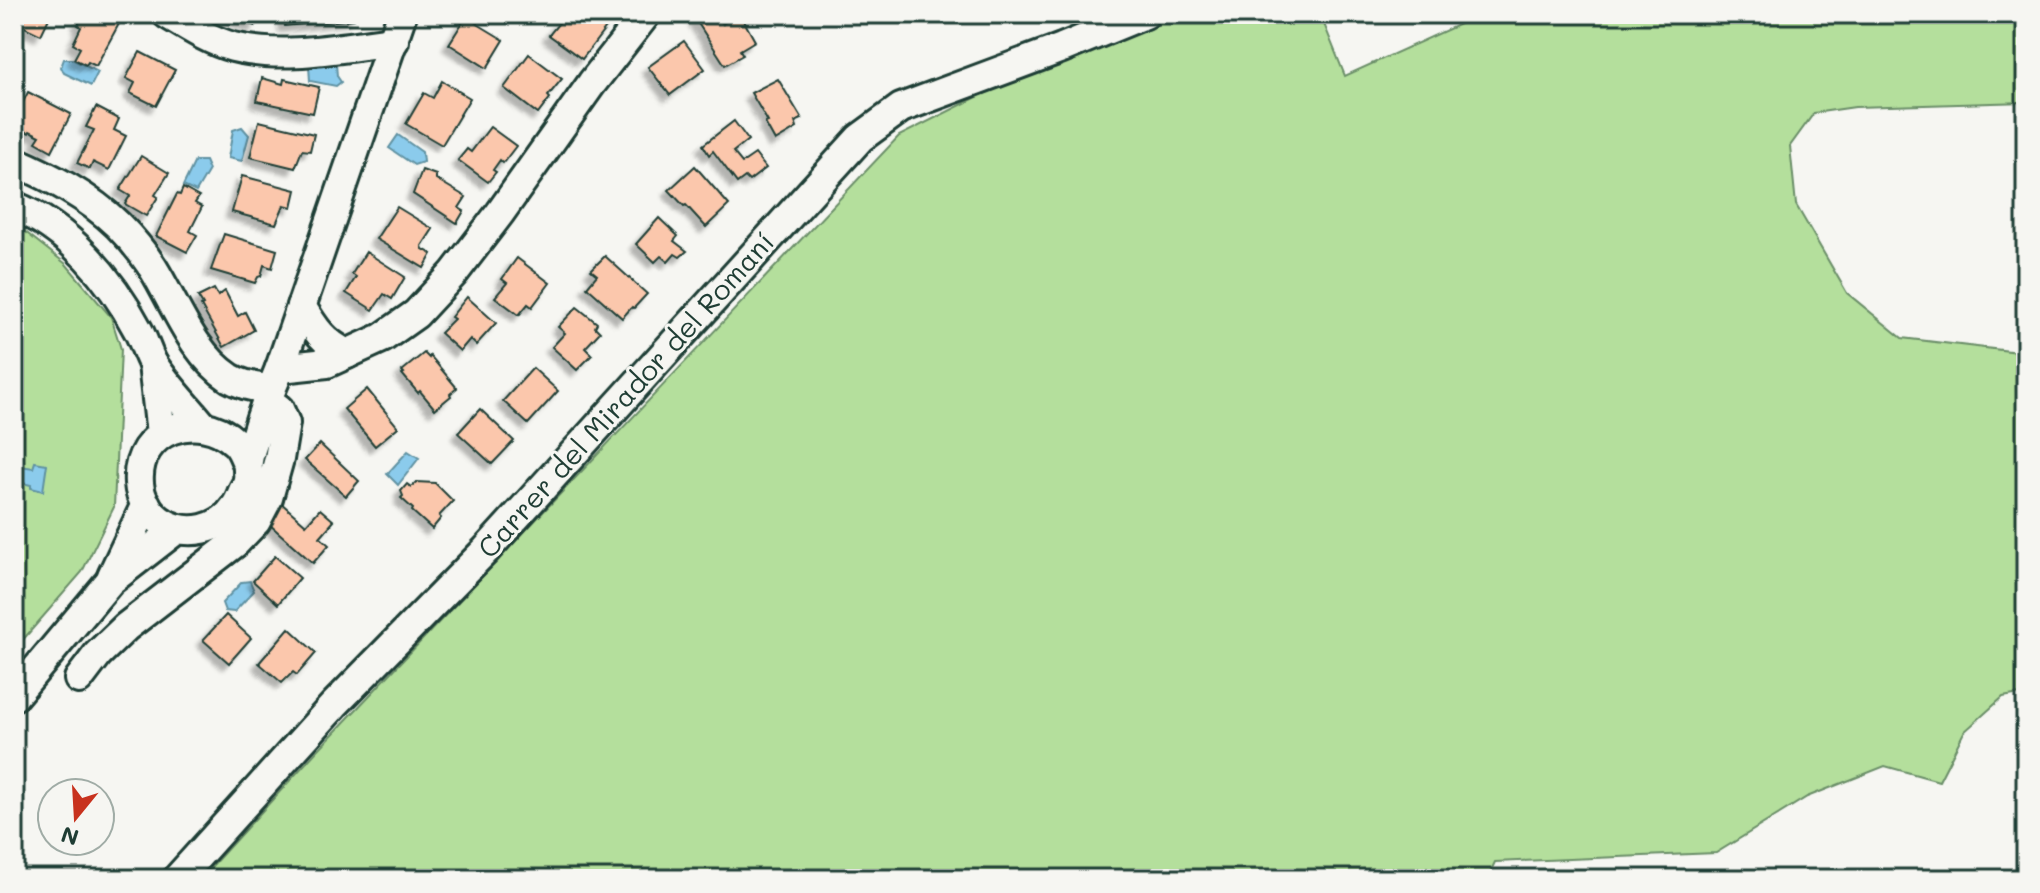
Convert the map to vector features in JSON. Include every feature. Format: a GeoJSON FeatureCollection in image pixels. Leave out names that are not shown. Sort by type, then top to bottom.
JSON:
{"type":"FeatureCollection","features":[{"type":"Feature","properties":{"kind":"street"},"geometry":{"type":"LineString","coordinates":[[167,14],[231,47],[260,52],[290,53],[394,41]]}},
{"type":"Feature","properties":{"kind":"street"},"geometry":{"type":"LineString","coordinates":[[247,463],[402,14]]}},
{"type":"Feature","properties":{"kind":"street"},"geometry":{"type":"LineString","coordinates":[[14,161],[48,176],[84,198],[118,226],[151,265],[204,355],[231,378],[256,388],[273,385],[382,338],[416,314],[454,273],[500,213],[592,83],[646,14]]}},
{"type":"Feature","properties":{"kind":"street","name":"Carrer del Mirador del Romaní"},"geometry":{"type":"LineString","coordinates":[[177,879],[334,705],[486,550],[860,138],[901,108],[1145,14]]}},
{"type":"Feature","properties":{"kind":"street"},"geometry":{"type":"LineString","coordinates":[[14,206],[49,225],[76,246],[99,271],[120,298],[153,363],[210,429]]}},
{"type":"Feature","properties":{"kind":"street"},"geometry":{"type":"LineString","coordinates":[[301,306],[321,338],[347,354]]}},
{"type":"Feature","properties":{"kind":"street"},"geometry":{"type":"LineString","coordinates":[[153,363],[161,434]]}},
{"type":"Feature","properties":{"kind":"street"},"geometry":{"type":"LineString","coordinates":[[210,429],[244,417],[273,385]]}},
{"type":"Feature","properties":{"kind":"street"},"geometry":{"type":"LineString","coordinates":[[79,679],[98,654],[126,627],[235,543],[256,521],[268,498],[285,423],[273,385]]}},
{"type":"Feature","properties":{"kind":"street"},"geometry":{"type":"LineString","coordinates":[[189,425],[210,429],[238,444],[247,463],[248,479],[236,507],[225,519],[210,527],[177,529],[154,515],[146,504],[140,489],[142,459],[161,434],[174,428],[189,425]]}},
{"type":"Feature","properties":{"kind":"street"},"geometry":{"type":"LineString","coordinates":[[110,581],[146,504]]}},
{"type":"Feature","properties":{"kind":"street"},"geometry":{"type":"LineString","coordinates":[[14,696],[110,581],[177,529]]}},
{"type":"Feature","properties":{"kind":"green space"},"geometry":{"type":"Polygon","coordinates":[[[1174,14],[1320,14],[1345,76],[1482,14],[2026,14],[2026,102],[1855,107],[1814,113],[1790,146],[1796,205],[1847,293],[1902,338],[2026,353],[2026,693],[2003,697],[1964,732],[1939,781],[1885,766],[1807,797],[1716,853],[1495,862],[1487,879],[200,879],[316,752],[899,136],[981,95],[1174,14]]]}},
{"type":"Feature","properties":{"kind":"green space"},"geometry":{"type":"Polygon","coordinates":[[[14,223],[66,264],[111,317],[121,349],[114,507],[82,572],[14,650],[14,223]]]}},
{"type":"Feature","properties":{"kind":"water"},"geometry":{"type":"Polygon","coordinates":[[[64,59],[72,59],[98,72],[91,86],[64,73],[61,67],[64,59]]]}},
{"type":"Feature","properties":{"kind":"water"},"geometry":{"type":"Polygon","coordinates":[[[336,64],[341,82],[336,86],[310,81],[309,66],[336,64]]]}},
{"type":"Feature","properties":{"kind":"water"},"geometry":{"type":"Polygon","coordinates":[[[242,127],[249,135],[242,161],[228,158],[233,130],[242,127]]]}},
{"type":"Feature","properties":{"kind":"water"},"geometry":{"type":"Polygon","coordinates":[[[398,135],[422,152],[423,162],[414,165],[389,148],[398,135]]]}},
{"type":"Feature","properties":{"kind":"water"},"geometry":{"type":"Polygon","coordinates":[[[195,161],[205,161],[209,170],[196,192],[183,186],[195,161]]]}},
{"type":"Feature","properties":{"kind":"water"},"geometry":{"type":"Polygon","coordinates":[[[408,451],[419,458],[398,485],[387,474],[408,451]]]}},
{"type":"Feature","properties":{"kind":"water"},"geometry":{"type":"Polygon","coordinates":[[[35,462],[47,464],[43,491],[14,481],[14,465],[33,468],[35,462]]]}},
{"type":"Feature","properties":{"kind":"water"},"geometry":{"type":"Polygon","coordinates":[[[250,581],[254,591],[234,612],[225,611],[222,603],[242,582],[250,581]]]}},
{"type":"Feature","properties":{"kind":"building"},"geometry":{"type":"Polygon","coordinates":[[[15,14],[51,14],[41,35],[14,22],[15,14]]]}},
{"type":"Feature","properties":{"kind":"building"},"geometry":{"type":"Polygon","coordinates":[[[84,14],[96,17],[97,14],[108,21],[110,17],[120,22],[96,66],[74,59],[80,48],[73,44],[84,14]]]}},
{"type":"Feature","properties":{"kind":"building"},"geometry":{"type":"Polygon","coordinates":[[[221,14],[259,14],[255,26],[221,14]]]}},
{"type":"Feature","properties":{"kind":"building"},"geometry":{"type":"Polygon","coordinates":[[[283,14],[354,14],[354,19],[285,26],[283,14]]]}},
{"type":"Feature","properties":{"kind":"building"},"geometry":{"type":"Polygon","coordinates":[[[566,14],[604,14],[612,20],[582,59],[549,35],[566,14]]]}},
{"type":"Feature","properties":{"kind":"building"},"geometry":{"type":"Polygon","coordinates":[[[692,14],[716,14],[723,24],[740,14],[755,41],[740,50],[743,55],[725,65],[692,14]]]}},
{"type":"Feature","properties":{"kind":"building"},"geometry":{"type":"Polygon","coordinates":[[[466,17],[504,40],[487,68],[449,44],[466,17]]]}},
{"type":"Feature","properties":{"kind":"building"},"geometry":{"type":"Polygon","coordinates":[[[684,41],[705,69],[670,95],[648,67],[684,41]]]}},
{"type":"Feature","properties":{"kind":"building"},"geometry":{"type":"Polygon","coordinates":[[[140,52],[175,70],[156,106],[130,93],[135,83],[126,78],[140,52]]]}},
{"type":"Feature","properties":{"kind":"building"},"geometry":{"type":"Polygon","coordinates":[[[529,54],[562,79],[538,114],[504,88],[529,54]]]}},
{"type":"Feature","properties":{"kind":"building"},"geometry":{"type":"Polygon","coordinates":[[[262,78],[283,84],[284,79],[319,87],[313,113],[257,101],[262,78]]]}},
{"type":"Feature","properties":{"kind":"building"},"geometry":{"type":"Polygon","coordinates":[[[778,79],[802,119],[795,122],[797,128],[775,141],[751,93],[778,79]]]}},
{"type":"Feature","properties":{"kind":"building"},"geometry":{"type":"Polygon","coordinates":[[[442,81],[470,98],[442,145],[406,124],[424,93],[433,98],[442,81]]]}},
{"type":"Feature","properties":{"kind":"building"},"geometry":{"type":"Polygon","coordinates":[[[28,92],[71,114],[52,151],[36,142],[40,136],[14,125],[28,92]]]}},
{"type":"Feature","properties":{"kind":"building"},"geometry":{"type":"Polygon","coordinates":[[[96,107],[119,119],[114,130],[126,136],[109,170],[93,162],[90,169],[77,163],[94,130],[86,127],[96,107]]]}},
{"type":"Feature","properties":{"kind":"building"},"geometry":{"type":"Polygon","coordinates":[[[259,121],[314,134],[310,151],[302,150],[295,168],[250,157],[259,121]]]}},
{"type":"Feature","properties":{"kind":"building"},"geometry":{"type":"Polygon","coordinates":[[[734,121],[748,140],[733,152],[742,163],[755,154],[766,168],[749,181],[745,177],[737,183],[713,151],[709,155],[703,145],[734,121]]]}},
{"type":"Feature","properties":{"kind":"building"},"geometry":{"type":"Polygon","coordinates":[[[490,127],[516,146],[503,163],[500,160],[488,182],[458,160],[467,149],[471,152],[490,127]]]}},
{"type":"Feature","properties":{"kind":"building"},"geometry":{"type":"Polygon","coordinates":[[[141,156],[169,173],[146,216],[125,204],[130,196],[120,190],[141,156]]]}},
{"type":"Feature","properties":{"kind":"building"},"geometry":{"type":"Polygon","coordinates":[[[695,166],[729,205],[706,227],[669,190],[695,166]]]}},
{"type":"Feature","properties":{"kind":"building"},"geometry":{"type":"Polygon","coordinates":[[[422,170],[436,175],[436,179],[466,197],[459,208],[464,211],[457,223],[413,194],[422,170]]]}},
{"type":"Feature","properties":{"kind":"building"},"geometry":{"type":"Polygon","coordinates":[[[242,176],[296,190],[292,207],[284,205],[276,224],[232,212],[242,176]]]}},
{"type":"Feature","properties":{"kind":"building"},"geometry":{"type":"Polygon","coordinates":[[[183,188],[199,197],[195,203],[202,207],[190,231],[197,235],[187,252],[156,236],[183,188]]]}},
{"type":"Feature","properties":{"kind":"building"},"geometry":{"type":"Polygon","coordinates":[[[397,207],[433,229],[422,246],[432,254],[424,268],[376,239],[397,207]]]}},
{"type":"Feature","properties":{"kind":"building"},"geometry":{"type":"Polygon","coordinates":[[[659,218],[678,236],[674,241],[687,251],[680,257],[675,254],[668,262],[661,256],[655,262],[636,244],[659,218]]]}},
{"type":"Feature","properties":{"kind":"building"},"geometry":{"type":"Polygon","coordinates":[[[224,234],[277,250],[272,268],[264,265],[255,283],[211,270],[224,234]]]}},
{"type":"Feature","properties":{"kind":"building"},"geometry":{"type":"Polygon","coordinates":[[[366,252],[405,277],[392,299],[384,294],[373,310],[346,293],[356,277],[352,274],[366,252]]]}},
{"type":"Feature","properties":{"kind":"building"},"geometry":{"type":"Polygon","coordinates":[[[605,256],[647,294],[622,318],[587,287],[597,275],[591,270],[605,256]]]}},
{"type":"Feature","properties":{"kind":"building"},"geometry":{"type":"Polygon","coordinates":[[[517,258],[550,283],[532,307],[528,304],[519,315],[495,297],[507,283],[502,279],[517,258]]]}},
{"type":"Feature","properties":{"kind":"building"},"geometry":{"type":"Polygon","coordinates":[[[214,289],[218,296],[225,291],[238,316],[245,312],[254,330],[224,347],[198,297],[214,289]]]}},
{"type":"Feature","properties":{"kind":"building"},"geometry":{"type":"Polygon","coordinates":[[[467,297],[496,323],[476,345],[470,339],[460,351],[440,333],[454,319],[451,317],[467,297]]]}},
{"type":"Feature","properties":{"kind":"building"},"geometry":{"type":"Polygon","coordinates":[[[577,307],[597,323],[595,327],[600,332],[585,348],[592,355],[577,370],[552,347],[565,333],[558,327],[577,307]]]}},
{"type":"Feature","properties":{"kind":"building"},"geometry":{"type":"Polygon","coordinates":[[[424,353],[457,388],[435,409],[402,374],[424,353]]]}},
{"type":"Feature","properties":{"kind":"building"},"geometry":{"type":"Polygon","coordinates":[[[533,368],[558,391],[528,424],[503,401],[533,368]]]}},
{"type":"Feature","properties":{"kind":"building"},"geometry":{"type":"Polygon","coordinates":[[[367,389],[398,427],[375,446],[344,409],[367,389]]]}},
{"type":"Feature","properties":{"kind":"building"},"geometry":{"type":"Polygon","coordinates":[[[480,409],[514,441],[492,464],[458,433],[480,409]]]}},
{"type":"Feature","properties":{"kind":"building"},"geometry":{"type":"Polygon","coordinates":[[[320,444],[359,481],[346,496],[305,460],[320,444]]]}},
{"type":"Feature","properties":{"kind":"building"},"geometry":{"type":"Polygon","coordinates":[[[416,482],[435,483],[453,501],[432,529],[401,498],[401,491],[407,484],[411,487],[416,482]]]}},
{"type":"Feature","properties":{"kind":"building"},"geometry":{"type":"Polygon","coordinates":[[[280,502],[306,525],[320,509],[334,521],[320,537],[329,545],[313,563],[269,524],[280,502]]]}},
{"type":"Feature","properties":{"kind":"building"},"geometry":{"type":"Polygon","coordinates":[[[275,556],[300,578],[278,604],[253,581],[275,556]]]}},
{"type":"Feature","properties":{"kind":"building"},"geometry":{"type":"Polygon","coordinates":[[[226,615],[251,638],[229,663],[203,640],[226,615]]]}},
{"type":"Feature","properties":{"kind":"building"},"geometry":{"type":"Polygon","coordinates":[[[289,628],[316,653],[297,675],[293,672],[282,683],[259,663],[289,628]]]}}]}
